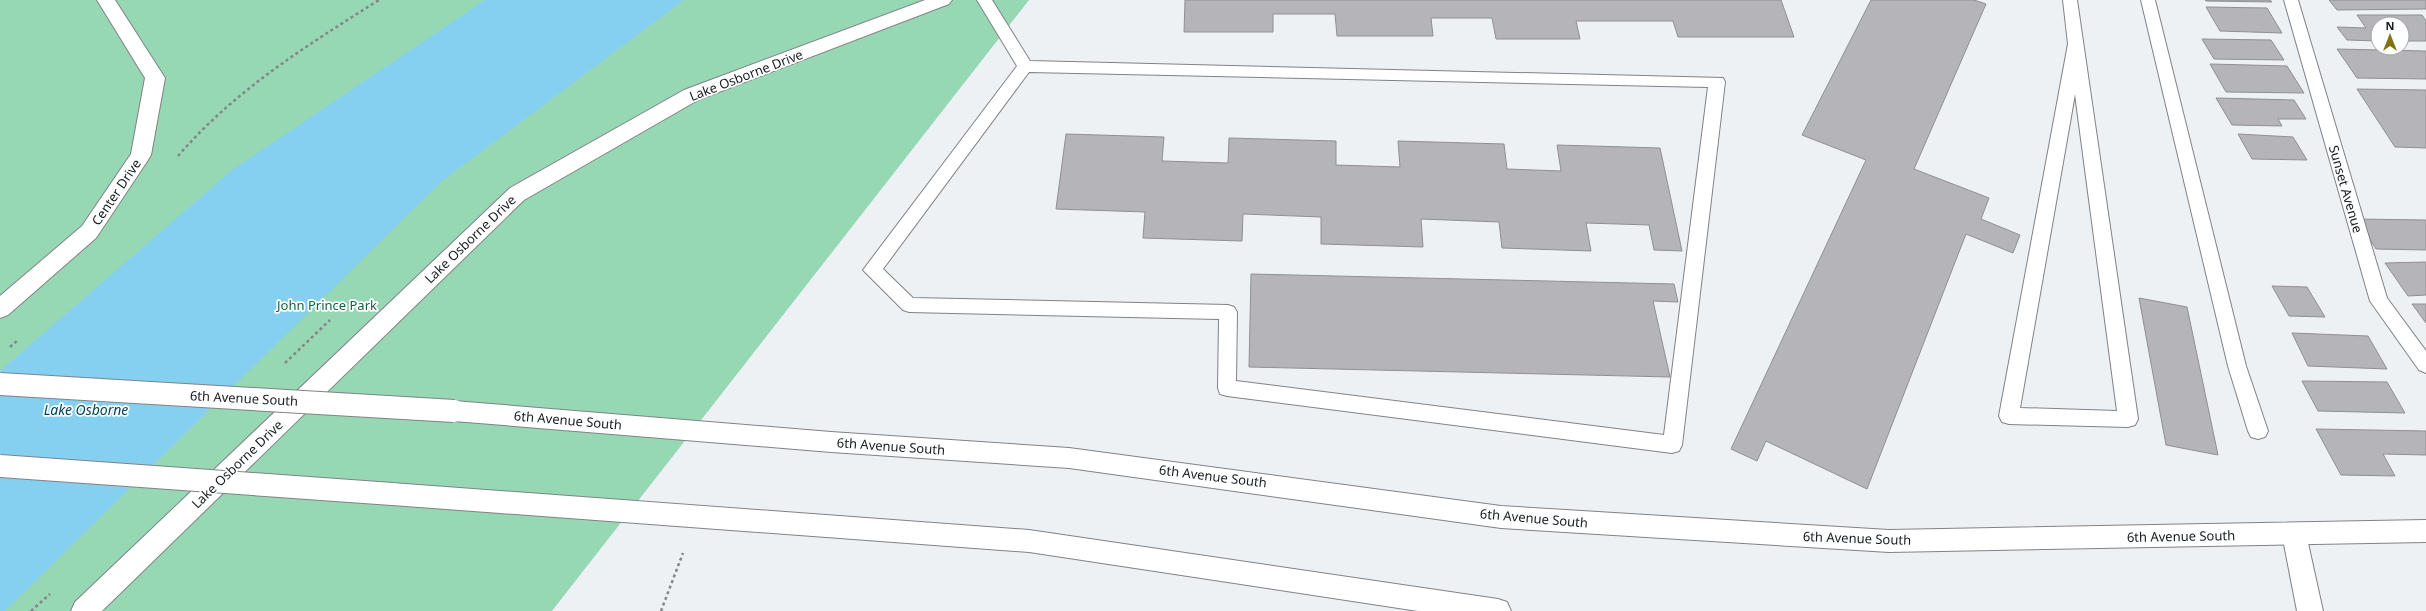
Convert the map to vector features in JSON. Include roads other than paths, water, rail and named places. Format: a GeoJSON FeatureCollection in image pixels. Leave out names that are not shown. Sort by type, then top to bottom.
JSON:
{"type":"FeatureCollection","features":[{"type":"Feature","properties":{"kind":"street","name":"Center Drive"},"geometry":{"type":"LineString","coordinates":[[0,309],[89,232],[141,155],[155,78],[106,0]]}},
{"type":"Feature","properties":{"kind":"street","name":"Lake Osborne Drive"},"geometry":{"type":"LineString","coordinates":[[84,611],[517,194],[691,95],[943,0]]}},
{"type":"Feature","properties":{"kind":"street","name":"6th Avenue South"},"geometry":{"type":"LineString","coordinates":[[0,384],[454,411],[831,442],[1069,458],[1517,518],[1889,541],[2426,531]]}},
{"type":"Feature","properties":{"kind":"street"},"geometry":{"type":"LineString","coordinates":[[0,466],[1029,540],[1498,611]]}},
{"type":"Feature","properties":{"kind":"street"},"geometry":{"type":"LineString","coordinates":[[2294,534],[2310,611]]}},
{"type":"Feature","properties":{"kind":"lane"},"geometry":{"type":"LineString","coordinates":[[984,0],[1025,66]]}},
{"type":"Feature","properties":{"kind":"lane"},"geometry":{"type":"LineString","coordinates":[[2070,0],[2128,419],[2009,416],[2076,44]]}},
{"type":"Feature","properties":{"kind":"lane"},"geometry":{"type":"LineString","coordinates":[[2148,0],[2237,366],[2258,431]]}},
{"type":"Feature","properties":{"kind":"lane","name":"Sunset Avenue"},"geometry":{"type":"LineString","coordinates":[[2291,0],[2379,301],[2426,365]]}},
{"type":"Feature","properties":{"kind":"lane"},"geometry":{"type":"LineString","coordinates":[[1025,66],[1717,82],[1672,445],[1227,388],[1228,312],[909,305],[872,270],[1025,66]]}},
{"type":"Feature","properties":{"kind":"water","name":"Lake Osborne"},"geometry":{"type":"Polygon","coordinates":[[[485,0],[684,0],[442,181],[5,611],[0,611],[0,371],[232,170],[485,0]]]}},
{"type":"Feature","properties":{"kind":"park label","name":"John Prince Park"},"geometry":{"type":"Point","coordinates":[327,305]}}]}
